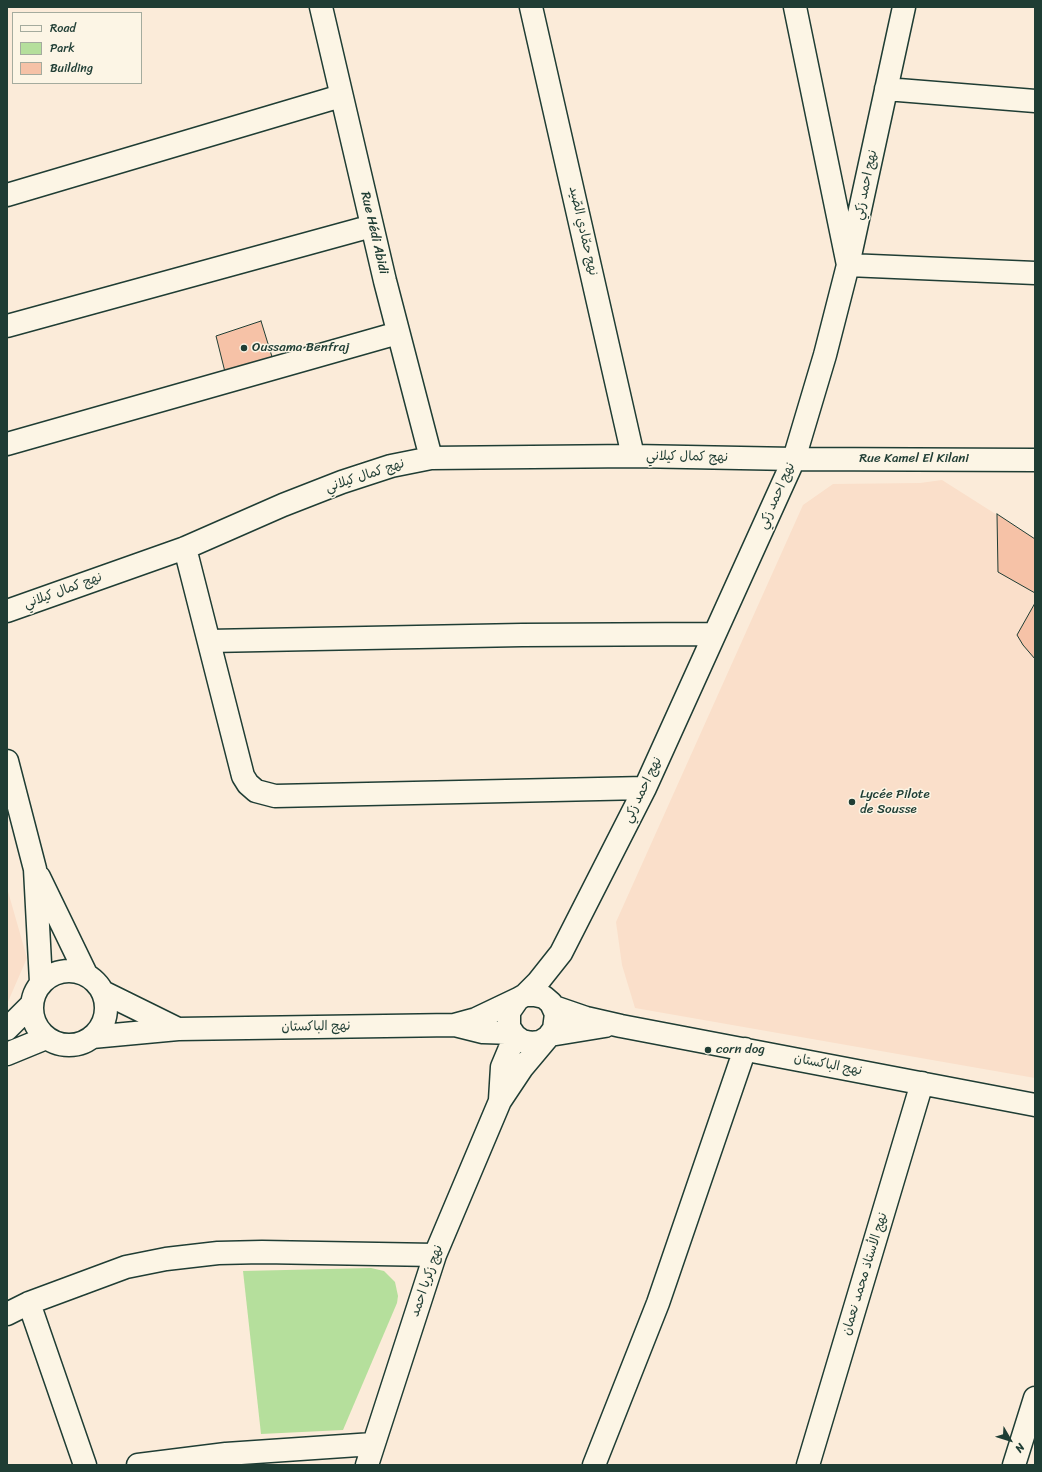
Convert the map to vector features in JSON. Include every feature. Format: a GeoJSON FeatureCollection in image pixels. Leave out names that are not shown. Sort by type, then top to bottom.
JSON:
{"type":"FeatureCollection","features":[{"type":"Feature","properties":{"kind":"street","name":"Rue Hédi Abidi"},"geometry":{"type":"LineString","coordinates":[[321,7],[398,333],[431,458]]}},
{"type":"Feature","properties":{"kind":"street","name":"نهج حمّادي الصّيد"},"geometry":{"type":"LineString","coordinates":[[531,7],[633,456]]}},
{"type":"Feature","properties":{"kind":"street"},"geometry":{"type":"LineString","coordinates":[[796,7],[848,265],[1035,273]]}},
{"type":"Feature","properties":{"kind":"street","name":"نهج احمد زكي"},"geometry":{"type":"LineString","coordinates":[[522,997],[550,968],[561,953],[644,788],[794,459],[825,355],[848,265],[904,7]]}},
{"type":"Feature","properties":{"kind":"street"},"geometry":{"type":"LineString","coordinates":[[886,89],[1035,101]]}},
{"type":"Feature","properties":{"kind":"street"},"geometry":{"type":"LineString","coordinates":[[7,195],[341,96]]}},
{"type":"Feature","properties":{"kind":"street"},"geometry":{"type":"LineString","coordinates":[[7,326],[372,226]]}},
{"type":"Feature","properties":{"kind":"street"},"geometry":{"type":"LineString","coordinates":[[7,444],[398,333]]}},
{"type":"Feature","properties":{"kind":"street","name":"نهج كمال كيلاني"},"geometry":{"type":"LineString","coordinates":[[7,611],[185,548],[283,505],[342,482],[391,466],[431,458],[633,456],[794,459]]}},
{"type":"Feature","properties":{"kind":"street","name":"Rue Kamel El Kilani"},"geometry":{"type":"LineString","coordinates":[[794,459],[1035,460]]}},
{"type":"Feature","properties":{"kind":"street"},"geometry":{"type":"LineString","coordinates":[[185,548],[244,776],[252,788],[265,794],[644,788]]}},
{"type":"Feature","properties":{"kind":"street"},"geometry":{"type":"LineString","coordinates":[[209,641],[514,635],[714,634]]}},
{"type":"Feature","properties":{"kind":"street"},"geometry":{"type":"LineString","coordinates":[[7,762],[35,869],[86,974]]}},
{"type":"Feature","properties":{"kind":"street"},"geometry":{"type":"LineString","coordinates":[[35,869],[41,982]]}},
{"type":"Feature","properties":{"kind":"street","name":"نهج احمد زكي"},"geometry":{"type":"LineString","coordinates":[[552,1005],[554,978],[561,953]]}},
{"type":"Feature","properties":{"kind":"street"},"geometry":{"type":"LineString","coordinates":[[75,970],[86,974],[96,982],[103,992],[106,1004],[106,1016],[101,1028],[92,1037],[81,1043],[70,1046],[57,1044],[46,1038],[37,1029],[32,1017],[31,1005],[34,992],[41,982],[51,975],[62,971],[75,970]]}},
{"type":"Feature","properties":{"kind":"street","name":"نهج الباكستان"},"geometry":{"type":"LineString","coordinates":[[103,992],[178,1029]]}},
{"type":"Feature","properties":{"kind":"street"},"geometry":{"type":"LineString","coordinates":[[535,994],[544,997],[552,1005],[556,1022],[554,1029],[549,1036],[540,1042],[531,1043],[522,1041],[514,1035],[508,1019],[509,1012],[522,997],[535,994]]}},
{"type":"Feature","properties":{"kind":"street","name":"نهج الباكستان"},"geometry":{"type":"LineString","coordinates":[[454,1025],[476,1019],[522,997]]}},
{"type":"Feature","properties":{"kind":"street"},"geometry":{"type":"LineString","coordinates":[[7,1029],[31,1005]]}},
{"type":"Feature","properties":{"kind":"street","name":"نهج الباكستان"},"geometry":{"type":"LineString","coordinates":[[552,1005],[586,1018],[620,1026],[1035,1105]]}},
{"type":"Feature","properties":{"kind":"street","name":"نهج الباكستان"},"geometry":{"type":"LineString","coordinates":[[92,1037],[178,1029],[454,1025],[483,1032],[514,1035]]}},
{"type":"Feature","properties":{"kind":"street","name":"نهج الباكستان"},"geometry":{"type":"LineString","coordinates":[[549,1036],[585,1029],[620,1026]]}},
{"type":"Feature","properties":{"kind":"street","name":"نهج زكريا احمد"},"geometry":{"type":"LineString","coordinates":[[500,1101],[502,1067],[514,1035]]}},
{"type":"Feature","properties":{"kind":"street","name":"نهج زكريا احمد"},"geometry":{"type":"LineString","coordinates":[[367,1465],[435,1255],[500,1101],[522,1068],[549,1036]]}},
{"type":"Feature","properties":{"kind":"street"},"geometry":{"type":"LineString","coordinates":[[7,1054],[46,1038]]}},
{"type":"Feature","properties":{"kind":"street"},"geometry":{"type":"LineString","coordinates":[[594,1465],[658,1303],[745,1049]]}},
{"type":"Feature","properties":{"kind":"street","name":"نهج الأستاذ محمد نعمان"},"geometry":{"type":"LineString","coordinates":[[808,1465],[922,1083]]}},
{"type":"Feature","properties":{"kind":"street"},"geometry":{"type":"LineString","coordinates":[[7,1314],[29,1304],[126,1267],[173,1258],[218,1253],[262,1252],[435,1255]]}},
{"type":"Feature","properties":{"kind":"street"},"geometry":{"type":"LineString","coordinates":[[29,1304],[85,1465]]}},
{"type":"Feature","properties":{"kind":"street"},"geometry":{"type":"LineString","coordinates":[[1014,1465],[1035,1398]]}},
{"type":"Feature","properties":{"kind":"street"},"geometry":{"type":"LineString","coordinates":[[138,1465],[226,1454],[373,1444]]}},
{"type":"Feature","properties":{"kind":"shaded area","name":"Lycée Pilote de Sousse"},"geometry":{"type":"Polygon","coordinates":[[[942,480],[1035,539],[1035,1078],[635,1008],[622,965],[616,922],[803,505],[833,484],[920,483],[942,480]]]}},
{"type":"Feature","properties":{"kind":"shaded area"},"geometry":{"type":"Polygon","coordinates":[[[7,888],[27,958],[7,1004],[7,888]]]}},
{"type":"Feature","properties":{"kind":"green space"},"geometry":{"type":"Polygon","coordinates":[[[371,1268],[384,1271],[395,1282],[398,1296],[397,1303],[343,1430],[261,1434],[243,1271],[371,1268]]]}},
{"type":"Feature","properties":{"kind":"building","name":"Oussama Benfraj"},"geometry":{"type":"Polygon","coordinates":[[[261,321],[273,360],[226,376],[216,336],[261,321]]]}},
{"type":"Feature","properties":{"kind":"building"},"geometry":{"type":"Polygon","coordinates":[[[997,514],[1035,539],[1035,593],[998,572],[997,514]]]}},
{"type":"Feature","properties":{"kind":"building"},"geometry":{"type":"Polygon","coordinates":[[[1035,603],[1035,659],[1017,635],[1035,603]]]}},
{"type":"Feature","properties":{"kind":"place","name":"Oussama Benfraj"},"geometry":{"type":"Point","coordinates":[244,348]}},
{"type":"Feature","properties":{"kind":"place","name":"Lycée Pilote de Sousse"},"geometry":{"type":"Point","coordinates":[852,802]}},
{"type":"Feature","properties":{"kind":"place","name":"corn dog"},"geometry":{"type":"Point","coordinates":[708,1050]}}]}
